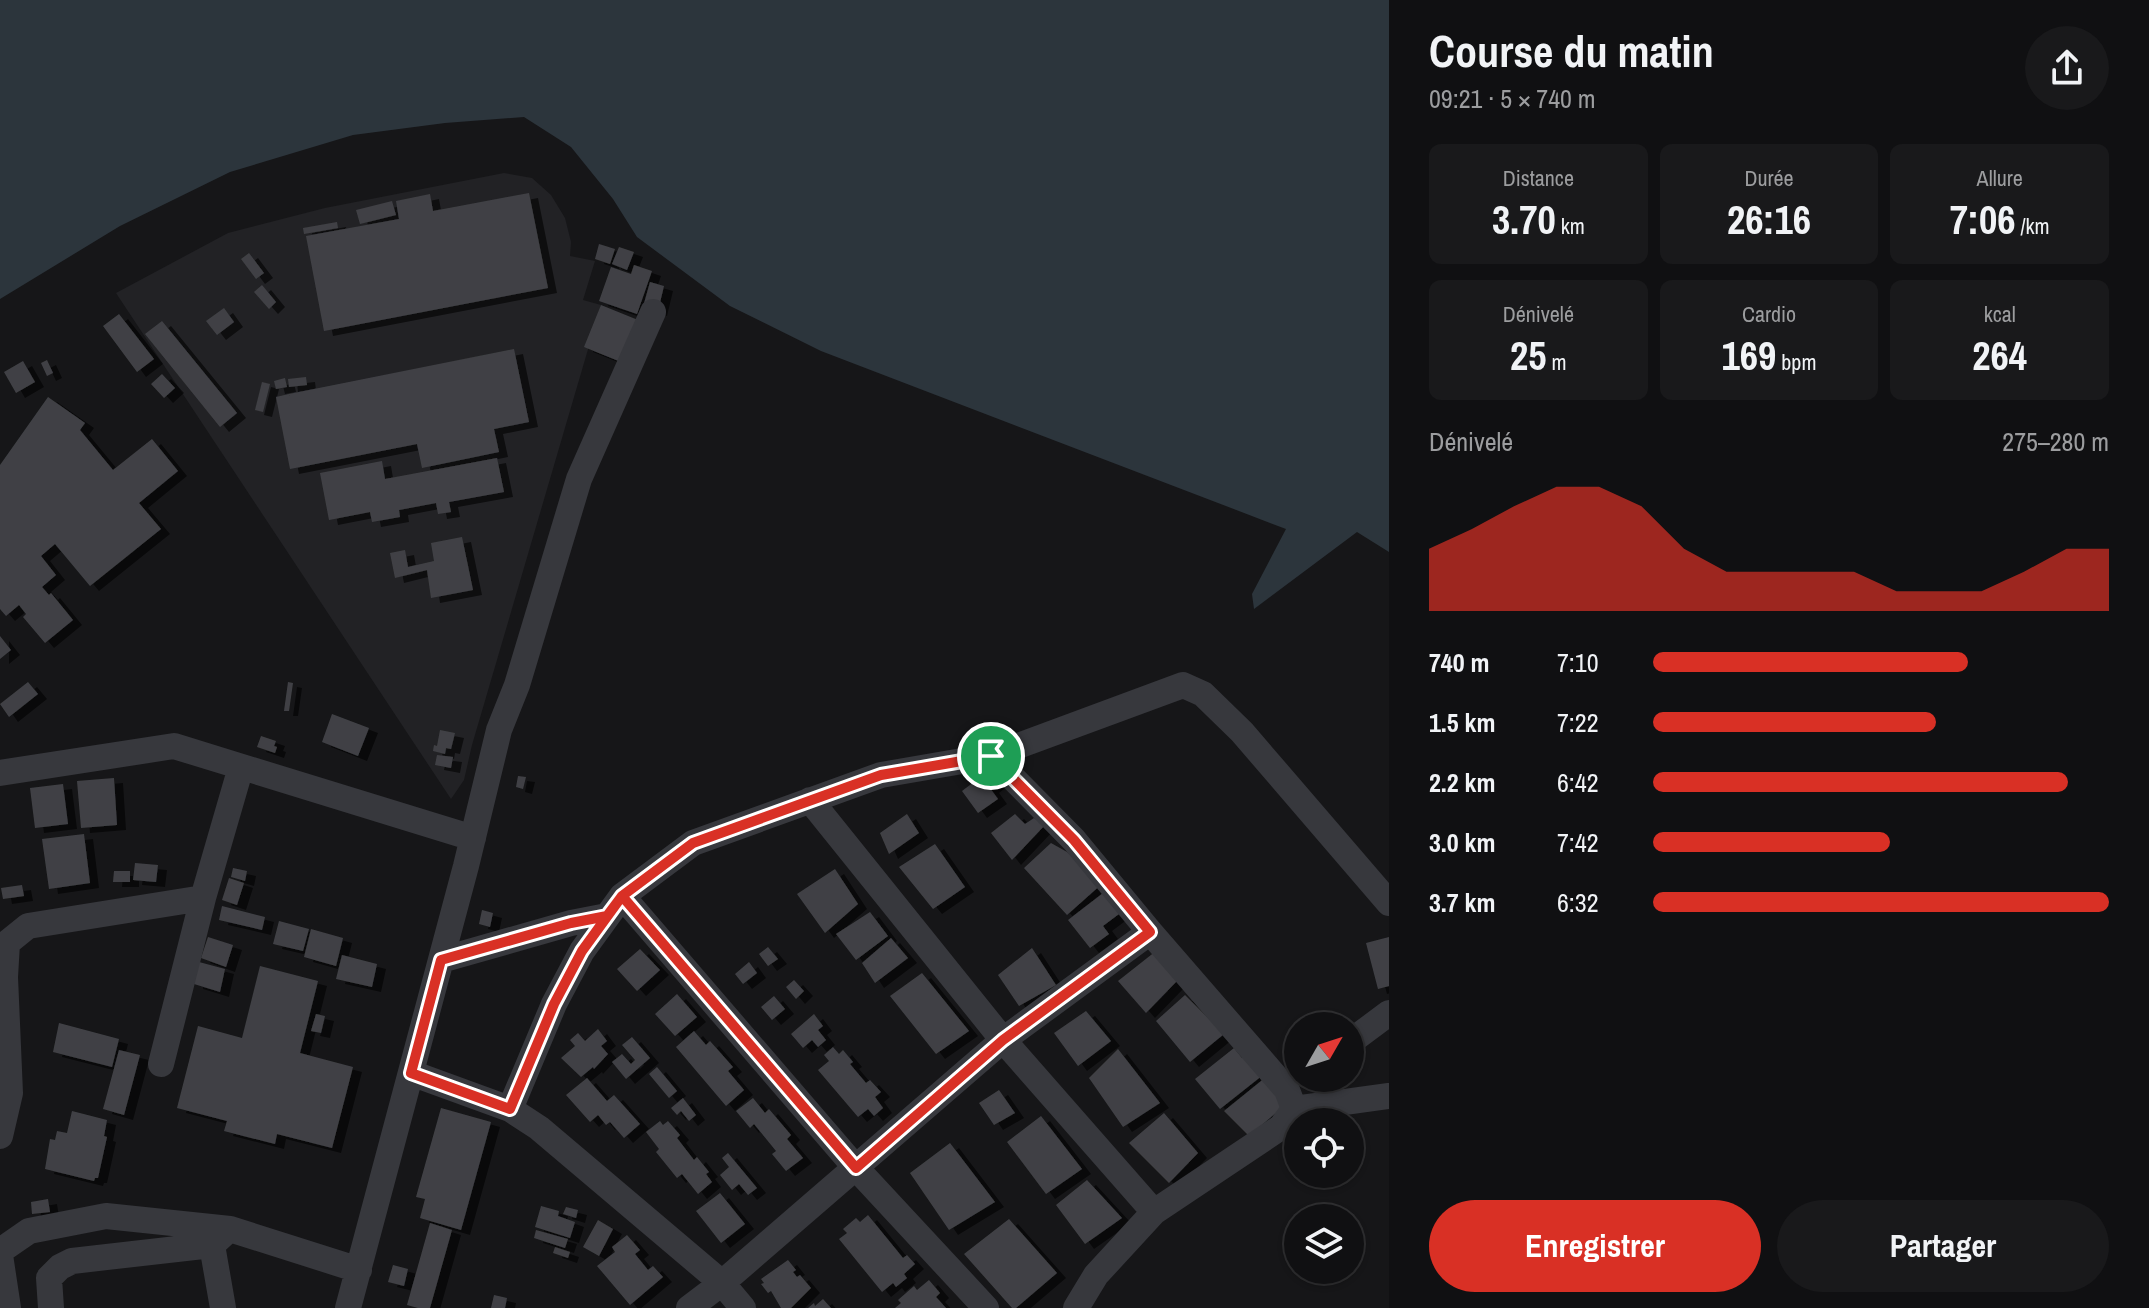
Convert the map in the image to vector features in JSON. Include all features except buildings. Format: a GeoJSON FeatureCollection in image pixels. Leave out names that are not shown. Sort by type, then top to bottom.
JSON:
{"type":"FeatureCollection","features":[{"type":"Feature","properties":{"kind":"street"},"geometry":{"type":"LineString","coordinates":[[348,1308],[499,730],[517,685],[579,479],[653,312]]}},
{"type":"Feature","properties":{"kind":"street"},"geometry":{"type":"LineString","coordinates":[[510,1109],[554,1004],[582,951],[615,906],[693,843],[881,775],[991,756],[1183,685],[1203,694],[1242,732],[1389,903]]}},
{"type":"Feature","properties":{"kind":"street"},"geometry":{"type":"LineString","coordinates":[[0,773],[174,746],[473,838]]}},
{"type":"Feature","properties":{"kind":"street"},"geometry":{"type":"LineString","coordinates":[[991,756],[1074,840],[1150,932],[1284,1080]]}},
{"type":"Feature","properties":{"kind":"street"},"geometry":{"type":"LineString","coordinates":[[161,1064],[203,898],[241,767]]}},
{"type":"Feature","properties":{"kind":"street"},"geometry":{"type":"LineString","coordinates":[[810,800],[1003,1040],[1154,1212]]}},
{"type":"Feature","properties":{"kind":"street"},"geometry":{"type":"LineString","coordinates":[[0,1136],[10,1093],[5,977],[7,943],[28,926],[203,898]]}},
{"type":"Feature","properties":{"kind":"street"},"geometry":{"type":"LineString","coordinates":[[441,960],[571,923],[615,906]]}},
{"type":"Feature","properties":{"kind":"street"},"geometry":{"type":"LineString","coordinates":[[615,906],[986,1308]]}},
{"type":"Feature","properties":{"kind":"street"},"geometry":{"type":"LineString","coordinates":[[689,1308],[722,1283],[1003,1040],[1150,932]]}},
{"type":"Feature","properties":{"kind":"street"},"geometry":{"type":"LineString","coordinates":[[1364,1032],[1389,1013]]}},
{"type":"Feature","properties":{"kind":"street"},"geometry":{"type":"LineString","coordinates":[[411,1073],[510,1109],[539,1128],[722,1283],[743,1308]]}},
{"type":"Feature","properties":{"kind":"street"},"geometry":{"type":"LineString","coordinates":[[1076,1308],[1096,1275],[1154,1212],[1281,1127],[1295,1092],[1389,1096]]}},
{"type":"Feature","properties":{"kind":"street"},"geometry":{"type":"LineString","coordinates":[[8,1308],[0,1253],[29,1231],[106,1216],[221,1237],[359,1270]]}},
{"type":"Feature","properties":{"kind":"street"},"geometry":{"type":"LineString","coordinates":[[51,1308],[49,1278],[72,1261],[221,1237]]}},
{"type":"Feature","properties":{"kind":"street"},"geometry":{"type":"LineString","coordinates":[[221,1237],[223,1308]]}},
{"type":"Feature","properties":{"kind":"shaded area"},"geometry":{"type":"Polygon","coordinates":[[[0,0],[1389,0],[1389,552],[1357,532],[1254,609],[1252,594],[1286,529],[821,351],[730,306],[637,237],[613,199],[571,147],[524,117],[353,135],[230,172],[120,226],[0,299],[0,0]]]}},
{"type":"Feature","properties":{"kind":"shaded area"},"geometry":{"type":"Polygon","coordinates":[[[504,173],[532,178],[551,195],[565,218],[571,242],[570,256],[595,261],[583,300],[601,305],[464,780],[451,799],[116,293],[228,233],[325,208],[504,173]]]}},
{"type":"Feature","properties":{"kind":"route"},"geometry":{"type":"LineString","coordinates":[[991,756],[881,775],[693,843],[622,896],[607,916],[571,923],[441,960],[411,1073],[510,1109],[554,1004],[582,951],[622,896],[856,1168],[1003,1040],[1150,932],[1074,840],[991,756]]}}]}
